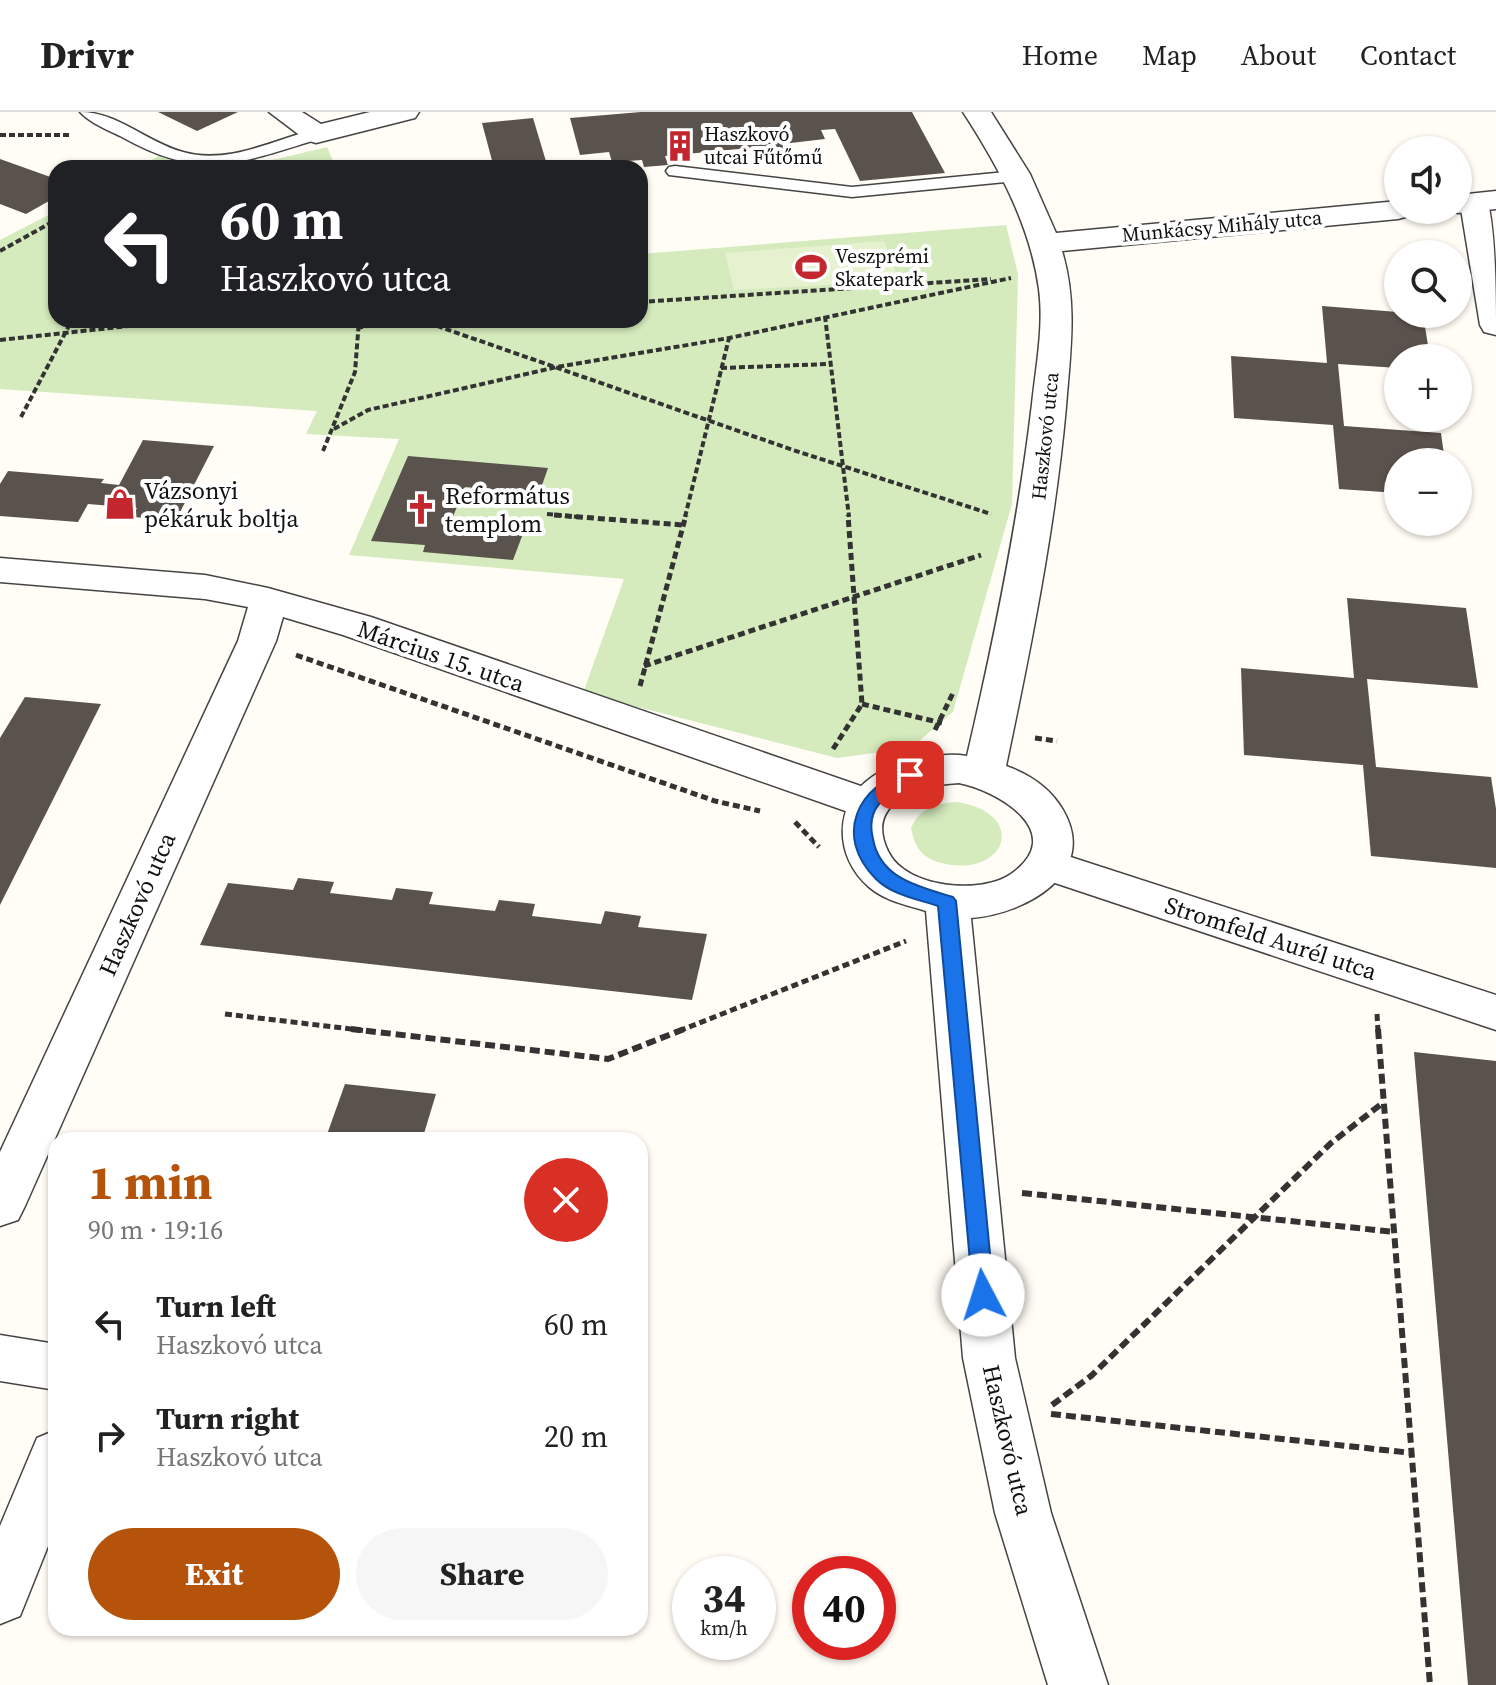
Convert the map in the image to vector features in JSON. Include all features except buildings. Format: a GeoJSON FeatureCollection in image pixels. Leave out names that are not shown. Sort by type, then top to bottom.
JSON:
{"type":"FeatureCollection","features":[{"type":"Feature","properties":{"kind":"street"},"geometry":{"type":"LineString","coordinates":[[283,112],[316,134],[405,112]]}},
{"type":"Feature","properties":{"kind":"street","name":"Haszkovó utca"},"geometry":{"type":"LineString","coordinates":[[977,112],[1016,176],[1045,243],[1056,291],[1045,453],[1027,572],[984,773]]}},
{"type":"Feature","properties":{"kind":"street"},"geometry":{"type":"LineString","coordinates":[[1476,202],[1496,325]]}},
{"type":"Feature","properties":{"kind":"street","name":"Munkácsy Mihály utca"},"geometry":{"type":"LineString","coordinates":[[1045,243],[1384,211]]}},
{"type":"Feature","properties":{"kind":"street","name":"Március 15. utca"},"geometry":{"type":"LineString","coordinates":[[0,570],[205,587],[269,600],[357,626],[869,804]]}},
{"type":"Feature","properties":{"kind":"street","name":"Haszkovó utca"},"geometry":{"type":"LineString","coordinates":[[0,1206],[257,641],[269,600]]}},
{"type":"Feature","properties":{"kind":"street"},"geometry":{"type":"LineString","coordinates":[[959,769],[984,773],[1016,786],[1033,799],[1046,814],[1052,833],[1052,851],[1031,882],[1004,896],[928,916],[907,890],[883,875],[866,854],[861,824],[869,804],[886,787],[910,775],[959,769]]}},
{"type":"Feature","properties":{"kind":"street","name":"Stromfeld Aurél utca"},"geometry":{"type":"LineString","coordinates":[[1046,864],[1496,1013]]}},
{"type":"Feature","properties":{"kind":"street","name":"Haszkovó utca"},"geometry":{"type":"LineString","coordinates":[[928,916],[989,1358],[1023,1513],[1078,1685]]}},
{"type":"Feature","properties":{"kind":"street"},"geometry":{"type":"LineString","coordinates":[[0,1358],[48,1366]]}},
{"type":"Feature","properties":{"kind":"street"},"geometry":{"type":"LineString","coordinates":[[0,1597],[48,1475]]}},
{"type":"Feature","properties":{"kind":"lane"},"geometry":{"type":"LineString","coordinates":[[88,112],[177,156],[202,160]]}},
{"type":"Feature","properties":{"kind":"lane"},"geometry":{"type":"LineString","coordinates":[[215,160],[237,157],[316,134]]}},
{"type":"Feature","properties":{"kind":"lane"},"geometry":{"type":"LineString","coordinates":[[675,171],[852,192],[1016,176]]}},
{"type":"Feature","properties":{"kind":"path"},"geometry":{"type":"LineString","coordinates":[[0,251],[48,224]]}},
{"type":"Feature","properties":{"kind":"path"},"geometry":{"type":"LineString","coordinates":[[1008,265],[1012,292]]}},
{"type":"Feature","properties":{"kind":"path"},"geometry":{"type":"LineString","coordinates":[[648,301],[1011,278]]}},
{"type":"Feature","properties":{"kind":"path"},"geometry":{"type":"LineString","coordinates":[[334,429],[368,410],[557,367],[729,338],[1011,278]]}},
{"type":"Feature","properties":{"kind":"path"},"geometry":{"type":"LineString","coordinates":[[825,316],[845,467],[862,704],[831,753],[843,757]]}},
{"type":"Feature","properties":{"kind":"path"},"geometry":{"type":"LineString","coordinates":[[21,417],[69,328]]}},
{"type":"Feature","properties":{"kind":"path"},"geometry":{"type":"LineString","coordinates":[[0,340],[117,328]]}},
{"type":"Feature","properties":{"kind":"path"},"geometry":{"type":"LineString","coordinates":[[323,451],[355,372],[357,328]]}},
{"type":"Feature","properties":{"kind":"path"},"geometry":{"type":"LineString","coordinates":[[443,328],[992,515]]}},
{"type":"Feature","properties":{"kind":"path"},"geometry":{"type":"LineString","coordinates":[[654,693],[639,688],[711,421],[729,338]]}},
{"type":"Feature","properties":{"kind":"path"},"geometry":{"type":"LineString","coordinates":[[721,368],[829,364]]}},
{"type":"Feature","properties":{"kind":"path"},"geometry":{"type":"LineString","coordinates":[[988,528],[994,499]]}},
{"type":"Feature","properties":{"kind":"path"},"geometry":{"type":"LineString","coordinates":[[547,514],[683,525]]}},
{"type":"Feature","properties":{"kind":"path"},"geometry":{"type":"LineString","coordinates":[[979,570],[985,542]]}},
{"type":"Feature","properties":{"kind":"path"},"geometry":{"type":"LineString","coordinates":[[644,666],[981,555]]}},
{"type":"Feature","properties":{"kind":"path"},"geometry":{"type":"LineString","coordinates":[[257,641],[715,801],[776,814]]}},
{"type":"Feature","properties":{"kind":"path"},"geometry":{"type":"LineString","coordinates":[[931,735],[940,723],[958,682]]}},
{"type":"Feature","properties":{"kind":"path"},"geometry":{"type":"LineString","coordinates":[[791,818],[824,852]]}},
{"type":"Feature","properties":{"kind":"path"},"geometry":{"type":"LineString","coordinates":[[225,1014],[608,1059],[910,940],[928,916]]}},
{"type":"Feature","properties":{"kind":"path"},"geometry":{"type":"LineString","coordinates":[[910,940],[912,951]]}},
{"type":"Feature","properties":{"kind":"path"},"geometry":{"type":"LineString","coordinates":[[1379,1034],[1430,1685]]}},
{"type":"Feature","properties":{"kind":"path"},"geometry":{"type":"LineString","coordinates":[[1384,1102],[1331,1143],[1091,1376],[1042,1413],[1412,1453]]}},
{"type":"Feature","properties":{"kind":"path"},"geometry":{"type":"LineString","coordinates":[[1011,1191],[1395,1232]]}},
{"type":"Feature","properties":{"kind":"green space"},"geometry":{"type":"Polygon","coordinates":[[[327,147],[333,160],[268,160],[327,147]]]}},
{"type":"Feature","properties":{"kind":"green space"},"geometry":{"type":"Polygon","coordinates":[[[159,156],[173,160],[151,160],[159,156]]]}},
{"type":"Feature","properties":{"kind":"green space"},"geometry":{"type":"Polygon","coordinates":[[[48,215],[48,328],[648,328],[648,253],[1006,225],[1018,274],[1012,504],[953,712],[911,748],[837,758],[583,693],[624,579],[349,555],[399,439],[306,434],[317,411],[0,389],[0,240],[48,215]]]}},
{"type":"Feature","properties":{"kind":"green space","name":"Veszprémi Skatepark"},"geometry":{"type":"Polygon","coordinates":[[[884,241],[899,281],[734,290],[725,253],[884,241]]]}},
{"type":"Feature","properties":{"kind":"green space"},"geometry":{"type":"Polygon","coordinates":[[[957,802],[980,809],[994,819],[1001,831],[1001,843],[994,854],[981,862],[963,865],[934,861],[920,851],[915,841],[911,828],[924,811],[936,805],[957,802]]]}},
{"type":"Feature","properties":{"kind":"place","name":"Haszkovó utcai Fűtőmű"},"geometry":{"type":"Point","coordinates":[680,146]}},
{"type":"Feature","properties":{"kind":"place","name":"Veszprémi Skatepark"},"geometry":{"type":"Point","coordinates":[811,267]}},
{"type":"Feature","properties":{"kind":"place","name":"Vázsonyi pékáruk boltja"},"geometry":{"type":"Point","coordinates":[120,504]}},
{"type":"Feature","properties":{"kind":"place","name":"Református templom"},"geometry":{"type":"Point","coordinates":[421,509]}},
{"type":"Feature","properties":{"kind":"route"},"geometry":{"type":"LineString","coordinates":[[910,775],[886,787],[869,804],[861,824],[866,854],[883,875],[907,890],[947,901],[983,1295]]}}]}
